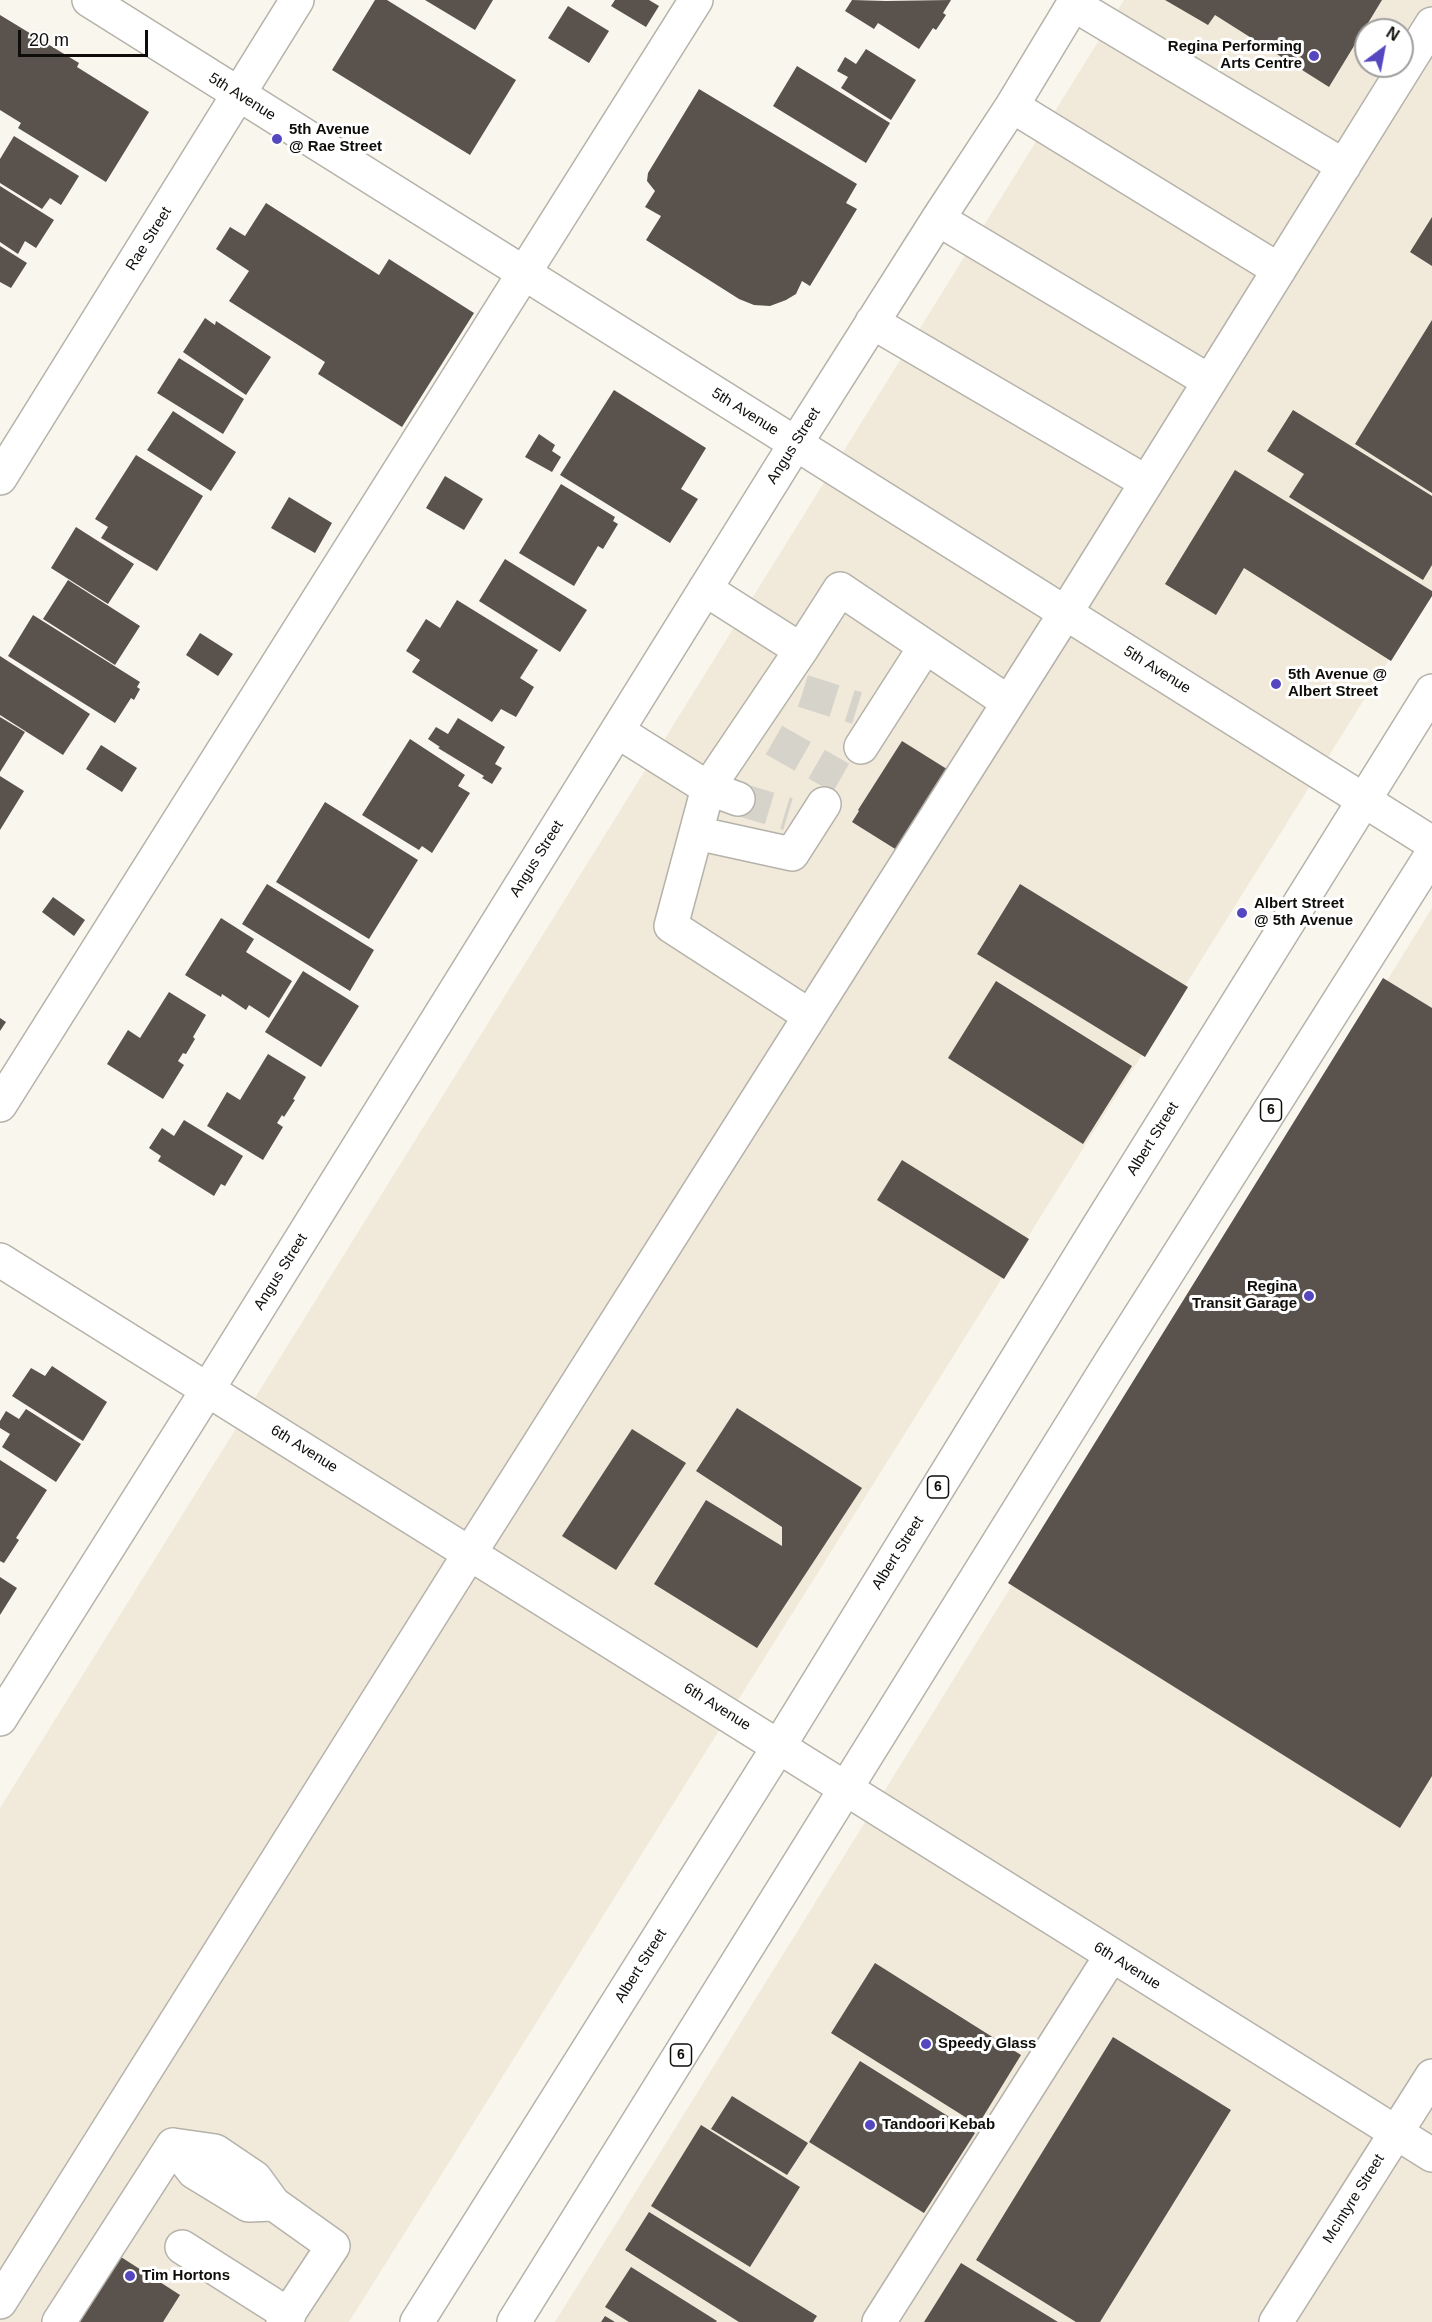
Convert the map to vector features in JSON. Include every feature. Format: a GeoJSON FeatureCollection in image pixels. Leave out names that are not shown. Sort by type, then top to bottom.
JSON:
{"type":"FeatureCollection","features":[{"type":"Feature","properties":{"kind":"street","name":"5th Avenue"},"geometry":{"type":"LineString","coordinates":[[89,0],[1432,843]]}},
{"type":"Feature","properties":{"kind":"street","name":"Rae Street"},"geometry":{"type":"LineString","coordinates":[[0,478],[297,0]]}},
{"type":"Feature","properties":{"kind":"street"},"geometry":{"type":"LineString","coordinates":[[0,1106],[696,0]]}},
{"type":"Feature","properties":{"kind":"street"},"geometry":{"type":"LineString","coordinates":[[1075,2],[1344,165]]}},
{"type":"Feature","properties":{"kind":"street","name":"Angus Street"},"geometry":{"type":"LineString","coordinates":[[0,1719],[208,1389],[796,443],[1012,106],[1075,2]]}},
{"type":"Feature","properties":{"kind":"street"},"geometry":{"type":"LineString","coordinates":[[0,2302],[470,1553],[1066,612],[1432,24]]}},
{"type":"Feature","properties":{"kind":"street"},"geometry":{"type":"LineString","coordinates":[[1012,106],[1279,270]]}},
{"type":"Feature","properties":{"kind":"street"},"geometry":{"type":"LineString","coordinates":[[938,219],[1209,381]]}},
{"type":"Feature","properties":{"kind":"street"},"geometry":{"type":"LineString","coordinates":[[872,322],[1146,482]]}},
{"type":"Feature","properties":{"kind":"street"},"geometry":{"type":"LineString","coordinates":[[705,589],[801,650]]}},
{"type":"Feature","properties":{"kind":"street"},"geometry":{"type":"LineString","coordinates":[[810,1016],[671,926],[696,834],[791,687],[801,650],[840,589],[1008,702]]}},
{"type":"Feature","properties":{"kind":"street"},"geometry":{"type":"LineString","coordinates":[[861,747],[869,712],[925,647]]}},
{"type":"Feature","properties":{"kind":"street","name":"Albert Street"},"geometry":{"type":"LineString","coordinates":[[417,2322],[779,1746],[1432,691]]}},
{"type":"Feature","properties":{"kind":"street"},"geometry":{"type":"LineString","coordinates":[[617,731],[723,794]]}},
{"type":"Feature","properties":{"kind":"street"},"geometry":{"type":"LineString","coordinates":[[696,834],[792,854],[808,814]]}},
{"type":"Feature","properties":{"kind":"street","name":"6"},"geometry":{"type":"LineString","coordinates":[[514,2322],[1103,1376],[1432,854]]}},
{"type":"Feature","properties":{"kind":"street","name":"6th Avenue"},"geometry":{"type":"LineString","coordinates":[[0,1260],[1432,2156]]}},
{"type":"Feature","properties":{"kind":"street"},"geometry":{"type":"LineString","coordinates":[[879,2322],[1111,1956]]}},
{"type":"Feature","properties":{"kind":"street","name":"McIntyre Street"},"geometry":{"type":"LineString","coordinates":[[1276,2322],[1432,2076]]}},
{"type":"Feature","properties":{"kind":"street"},"geometry":{"type":"LineString","coordinates":[[59,2322],[173,2145],[194,2172],[248,2205],[274,2205],[333,2246],[286,2318],[182,2247]]}},
{"type":"Feature","properties":{"kind":"shaded area"},"geometry":{"type":"Polygon","coordinates":[[[1124,0],[1432,0],[1432,591],[349,2322],[0,2322],[0,1808],[1124,0]]]}},
{"type":"Feature","properties":{"kind":"shaded area"},"geometry":{"type":"Polygon","coordinates":[[[1432,908],[1432,2322],[555,2322],[1432,908]]]}},
{"type":"Feature","properties":{"kind":"building"},"geometry":{"type":"Polygon","coordinates":[[[375,0],[387,0],[516,80],[470,155],[332,70],[375,0]]]}},
{"type":"Feature","properties":{"kind":"building"},"geometry":{"type":"Polygon","coordinates":[[[425,0],[493,0],[475,30],[425,0]]]}},
{"type":"Feature","properties":{"kind":"building"},"geometry":{"type":"Polygon","coordinates":[[[615,0],[649,0],[659,6],[646,27],[611,6],[615,0]]]}},
{"type":"Feature","properties":{"kind":"building"},"geometry":{"type":"Polygon","coordinates":[[[852,0],[951,0],[943,13],[946,15],[936,30],[933,28],[919,49],[878,23],[874,29],[845,11],[852,0]]]}},
{"type":"Feature","properties":{"kind":"building","name":"Regina Performing Arts Centre"},"geometry":{"type":"Polygon","coordinates":[[[1165,0],[1382,0],[1371,18],[1354,18],[1354,46],[1329,87],[1215,15],[1208,25],[1165,0]]]}},
{"type":"Feature","properties":{"kind":"building"},"geometry":{"type":"Polygon","coordinates":[[[568,6],[609,31],[589,63],[548,38],[568,6]]]}},
{"type":"Feature","properties":{"kind":"building"},"geometry":{"type":"Polygon","coordinates":[[[0,15],[79,63],[77,67],[149,112],[106,182],[18,128],[21,123],[0,110],[0,15]]]}},
{"type":"Feature","properties":{"kind":"building"},"geometry":{"type":"Polygon","coordinates":[[[866,49],[916,80],[891,120],[841,88],[848,77],[837,71],[845,57],[856,64],[866,49]]]}},
{"type":"Feature","properties":{"kind":"building"},"geometry":{"type":"Polygon","coordinates":[[[797,66],[890,123],[866,163],[773,106],[797,66]]]}},
{"type":"Feature","properties":{"kind":"building"},"geometry":{"type":"Polygon","coordinates":[[[699,89],[857,184],[846,203],[857,209],[810,286],[802,281],[796,294],[770,306],[754,305],[739,299],[646,240],[661,216],[645,207],[655,191],[647,181],[648,173],[699,89]]]}},
{"type":"Feature","properties":{"kind":"building"},"geometry":{"type":"Polygon","coordinates":[[[14,136],[79,176],[61,205],[50,198],[42,209],[0,183],[0,159],[14,136]]]}},
{"type":"Feature","properties":{"kind":"building"},"geometry":{"type":"Polygon","coordinates":[[[0,186],[54,220],[36,248],[25,241],[18,254],[0,242],[0,186]]]}},
{"type":"Feature","properties":{"kind":"building"},"geometry":{"type":"Polygon","coordinates":[[[266,203],[379,275],[389,259],[474,313],[402,427],[318,374],[325,362],[229,301],[249,271],[216,249],[230,227],[245,236],[266,203]]]}},
{"type":"Feature","properties":{"kind":"building"},"geometry":{"type":"Polygon","coordinates":[[[1432,217],[1432,266],[1410,252],[1432,217]]]}},
{"type":"Feature","properties":{"kind":"building"},"geometry":{"type":"Polygon","coordinates":[[[0,246],[27,263],[11,288],[0,282],[0,246]]]}},
{"type":"Feature","properties":{"kind":"building"},"geometry":{"type":"Polygon","coordinates":[[[205,318],[215,325],[216,321],[271,357],[246,395],[183,352],[205,318]]]}},
{"type":"Feature","properties":{"kind":"building"},"geometry":{"type":"Polygon","coordinates":[[[1432,320],[1432,493],[1355,444],[1432,320]]]}},
{"type":"Feature","properties":{"kind":"building"},"geometry":{"type":"Polygon","coordinates":[[[179,358],[244,399],[223,434],[157,393],[179,358]]]}},
{"type":"Feature","properties":{"kind":"building"},"geometry":{"type":"Polygon","coordinates":[[[614,390],[706,448],[681,489],[698,499],[670,543],[560,475],[614,390]]]}},
{"type":"Feature","properties":{"kind":"building"},"geometry":{"type":"Polygon","coordinates":[[[1293,410],[1432,496],[1432,565],[1423,580],[1289,497],[1304,474],[1267,451],[1293,410]]]}},
{"type":"Feature","properties":{"kind":"building"},"geometry":{"type":"Polygon","coordinates":[[[173,411],[236,452],[211,491],[147,450],[173,411]]]}},
{"type":"Feature","properties":{"kind":"building"},"geometry":{"type":"Polygon","coordinates":[[[539,434],[555,445],[552,451],[561,457],[552,472],[525,457],[539,434]]]}},
{"type":"Feature","properties":{"kind":"building"},"geometry":{"type":"Polygon","coordinates":[[[136,455],[203,496],[157,571],[101,538],[108,527],[95,519],[136,455]]]}},
{"type":"Feature","properties":{"kind":"building"},"geometry":{"type":"Polygon","coordinates":[[[1235,470],[1432,591],[1432,596],[1391,661],[1244,568],[1216,615],[1165,584],[1235,470]]]}},
{"type":"Feature","properties":{"kind":"building"},"geometry":{"type":"Polygon","coordinates":[[[445,476],[483,499],[464,530],[426,508],[445,476]]]}},
{"type":"Feature","properties":{"kind":"building"},"geometry":{"type":"Polygon","coordinates":[[[561,484],[615,517],[613,521],[618,524],[603,549],[598,546],[574,586],[519,553],[561,484]]]}},
{"type":"Feature","properties":{"kind":"building"},"geometry":{"type":"Polygon","coordinates":[[[289,497],[332,523],[315,553],[271,528],[289,497]]]}},
{"type":"Feature","properties":{"kind":"building"},"geometry":{"type":"Polygon","coordinates":[[[76,527],[134,564],[108,604],[51,568],[76,527]]]}},
{"type":"Feature","properties":{"kind":"building"},"geometry":{"type":"Polygon","coordinates":[[[505,559],[587,610],[560,652],[479,601],[505,559]]]}},
{"type":"Feature","properties":{"kind":"building"},"geometry":{"type":"Polygon","coordinates":[[[68,580],[140,626],[115,665],[43,619],[68,580]]]}},
{"type":"Feature","properties":{"kind":"building"},"geometry":{"type":"Polygon","coordinates":[[[457,600],[538,650],[520,678],[534,687],[516,717],[501,709],[492,722],[412,672],[420,660],[406,651],[426,619],[440,628],[457,600]]]}},
{"type":"Feature","properties":{"kind":"building"},"geometry":{"type":"Polygon","coordinates":[[[33,615],[140,682],[137,687],[140,689],[134,700],[131,698],[115,723],[8,656],[33,615]]]}},
{"type":"Feature","properties":{"kind":"building"},"geometry":{"type":"Polygon","coordinates":[[[200,633],[233,654],[218,676],[186,655],[200,633]]]}},
{"type":"Feature","properties":{"kind":"building"},"geometry":{"type":"Polygon","coordinates":[[[0,656],[90,714],[63,755],[0,715],[0,656]]]}},
{"type":"Feature","properties":{"kind":"building"},"geometry":{"type":"Polygon","coordinates":[[[0,717],[25,732],[0,772],[0,717]]]}},
{"type":"Feature","properties":{"kind":"building"},"geometry":{"type":"Polygon","coordinates":[[[458,718],[505,747],[495,764],[502,768],[492,784],[482,778],[484,776],[438,748],[440,747],[428,739],[436,727],[448,734],[458,718]]]}},
{"type":"Feature","properties":{"kind":"building"},"geometry":{"type":"Polygon","coordinates":[[[410,739],[465,775],[458,786],[470,793],[432,853],[422,846],[419,850],[362,815],[410,739]]]}},
{"type":"Feature","properties":{"kind":"building"},"geometry":{"type":"Polygon","coordinates":[[[902,741],[950,771],[900,852],[852,822],[902,741]]]}},
{"type":"Feature","properties":{"kind":"building"},"geometry":{"type":"Polygon","coordinates":[[[101,745],[137,768],[122,792],[86,769],[101,745]]]}},
{"type":"Feature","properties":{"kind":"building"},"geometry":{"type":"Polygon","coordinates":[[[0,776],[24,791],[0,830],[0,776]]]}},
{"type":"Feature","properties":{"kind":"building"},"geometry":{"type":"Polygon","coordinates":[[[325,802],[418,860],[369,939],[276,882],[325,802]]]}},
{"type":"Feature","properties":{"kind":"building"},"geometry":{"type":"Polygon","coordinates":[[[267,884],[374,950],[350,991],[242,924],[267,884]]]}},
{"type":"Feature","properties":{"kind":"building"},"geometry":{"type":"Polygon","coordinates":[[[1020,884],[1188,987],[1145,1057],[977,954],[1020,884]]]}},
{"type":"Feature","properties":{"kind":"building"},"geometry":{"type":"Polygon","coordinates":[[[53,897],[85,920],[74,936],[42,912],[53,897]]]}},
{"type":"Feature","properties":{"kind":"building"},"geometry":{"type":"Polygon","coordinates":[[[221,918],[254,939],[246,952],[292,981],[269,1018],[249,1005],[246,1010],[222,994],[221,997],[185,975],[221,918]]]}},
{"type":"Feature","properties":{"kind":"building"},"geometry":{"type":"Polygon","coordinates":[[[303,971],[359,1006],[321,1067],[265,1032],[303,971]]]}},
{"type":"Feature","properties":{"kind":"building","name":"Regina Transit Garage"},"geometry":{"type":"Polygon","coordinates":[[[1383,978],[1432,1008],[1432,1776],[1400,1828],[1008,1583],[1383,978]]]}},
{"type":"Feature","properties":{"kind":"building"},"geometry":{"type":"Polygon","coordinates":[[[996,981],[1132,1066],[1083,1144],[948,1058],[996,981]]]}},
{"type":"Feature","properties":{"kind":"building"},"geometry":{"type":"Polygon","coordinates":[[[169,992],[206,1015],[186,1054],[183,1053],[178,1061],[184,1065],[163,1099],[107,1064],[128,1030],[140,1038],[169,992]]]}},
{"type":"Feature","properties":{"kind":"building"},"geometry":{"type":"Polygon","coordinates":[[[0,1018],[6,1022],[0,1031],[0,1018]]]}},
{"type":"Feature","properties":{"kind":"building"},"geometry":{"type":"Polygon","coordinates":[[[268,1054],[306,1077],[293,1099],[295,1100],[284,1117],[282,1115],[277,1123],[283,1127],[263,1160],[207,1126],[227,1092],[240,1100],[268,1054]]]}},
{"type":"Feature","properties":{"kind":"building"},"geometry":{"type":"Polygon","coordinates":[[[184,1120],[243,1156],[225,1186],[221,1184],[214,1196],[158,1161],[161,1156],[149,1148],[162,1128],[174,1136],[184,1120]]]}},
{"type":"Feature","properties":{"kind":"building"},"geometry":{"type":"Polygon","coordinates":[[[902,1160],[1029,1239],[1004,1279],[877,1200],[902,1160]]]}},
{"type":"Feature","properties":{"kind":"building"},"geometry":{"type":"Polygon","coordinates":[[[52,1366],[107,1402],[83,1441],[12,1396],[31,1368],[45,1376],[52,1366]]]}},
{"type":"Feature","properties":{"kind":"building"},"geometry":{"type":"Polygon","coordinates":[[[737,1408],[862,1488],[757,1648],[654,1584],[706,1500],[782,1546],[782,1527],[696,1471],[737,1408]]]}},
{"type":"Feature","properties":{"kind":"building"},"geometry":{"type":"Polygon","coordinates":[[[26,1409],[81,1444],[56,1482],[2,1447],[10,1434],[0,1428],[0,1421],[6,1411],[19,1419],[26,1409]]]}},
{"type":"Feature","properties":{"kind":"building"},"geometry":{"type":"Polygon","coordinates":[[[632,1429],[686,1463],[616,1570],[562,1536],[632,1429]]]}},
{"type":"Feature","properties":{"kind":"building"},"geometry":{"type":"Polygon","coordinates":[[[0,1460],[47,1490],[16,1538],[19,1540],[4,1563],[0,1561],[0,1460]]]}},
{"type":"Feature","properties":{"kind":"building"},"geometry":{"type":"Polygon","coordinates":[[[0,1577],[17,1588],[0,1615],[0,1577]]]}},
{"type":"Feature","properties":{"kind":"building","name":"Speedy Glass"},"geometry":{"type":"Polygon","coordinates":[[[875,1963],[1021,2055],[978,2125],[831,2033],[875,1963]]]}},
{"type":"Feature","properties":{"kind":"building"},"geometry":{"type":"Polygon","coordinates":[[[1113,2037],[1231,2110],[1100,2322],[1076,2322],[976,2260],[1113,2037]]]}},
{"type":"Feature","properties":{"kind":"building"},"geometry":{"type":"Polygon","coordinates":[[[860,2061],[975,2133],[924,2213],[809,2142],[860,2061]]]}},
{"type":"Feature","properties":{"kind":"building"},"geometry":{"type":"Polygon","coordinates":[[[732,2096],[808,2143],[787,2175],[711,2129],[732,2096]]]}},
{"type":"Feature","properties":{"kind":"building"},"geometry":{"type":"Polygon","coordinates":[[[701,2125],[800,2187],[750,2267],[651,2206],[701,2125]]]}},
{"type":"Feature","properties":{"kind":"building"},"geometry":{"type":"Polygon","coordinates":[[[649,2212],[817,2316],[813,2322],[739,2322],[625,2250],[649,2212]]]}},
{"type":"Feature","properties":{"kind":"building","name":"Tim Hortons"},"geometry":{"type":"Polygon","coordinates":[[[121,2257],[180,2295],[163,2322],[79,2322],[121,2257]]]}},
{"type":"Feature","properties":{"kind":"building"},"geometry":{"type":"Polygon","coordinates":[[[961,2263],[1058,2322],[924,2322],[961,2263]]]}},
{"type":"Feature","properties":{"kind":"building"},"geometry":{"type":"Polygon","coordinates":[[[631,2267],[717,2321],[629,2322],[605,2307],[631,2267]]]}},
{"type":"Feature","properties":{"kind":"building"},"geometry":{"type":"Polygon","coordinates":[[[605,2316],[615,2322],[601,2322],[605,2316]]]}},
{"type":"Feature","properties":{"kind":"tunnel"},"geometry":{"type":"LineString","coordinates":[[803,691],[857,708]]}},
{"type":"Feature","properties":{"kind":"tunnel"},"geometry":{"type":"LineString","coordinates":[[774,740],[841,778]]}},
{"type":"Feature","properties":{"kind":"tunnel"},"geometry":{"type":"LineString","coordinates":[[738,799],[788,814]]}},
{"type":"Feature","properties":{"kind":"place","name":"Regina Performing Arts Centre"},"geometry":{"type":"Point","coordinates":[1314,56]}},
{"type":"Feature","properties":{"kind":"place","name":"5th Avenue @ Rae Street"},"geometry":{"type":"Point","coordinates":[277,139]}},
{"type":"Feature","properties":{"kind":"place","name":"5th Avenue @ Albert Street"},"geometry":{"type":"Point","coordinates":[1276,684]}},
{"type":"Feature","properties":{"kind":"place","name":"Albert Street @ 5th Avenue"},"geometry":{"type":"Point","coordinates":[1242,913]}},
{"type":"Feature","properties":{"kind":"place","name":"Regina Transit Garage"},"geometry":{"type":"Point","coordinates":[1309,1296]}},
{"type":"Feature","properties":{"kind":"place","name":"Speedy Glass"},"geometry":{"type":"Point","coordinates":[926,2044]}},
{"type":"Feature","properties":{"kind":"place","name":"Tandoori Kebab"},"geometry":{"type":"Point","coordinates":[870,2125]}},
{"type":"Feature","properties":{"kind":"place","name":"Tim Hortons"},"geometry":{"type":"Point","coordinates":[130,2276]}}]}
